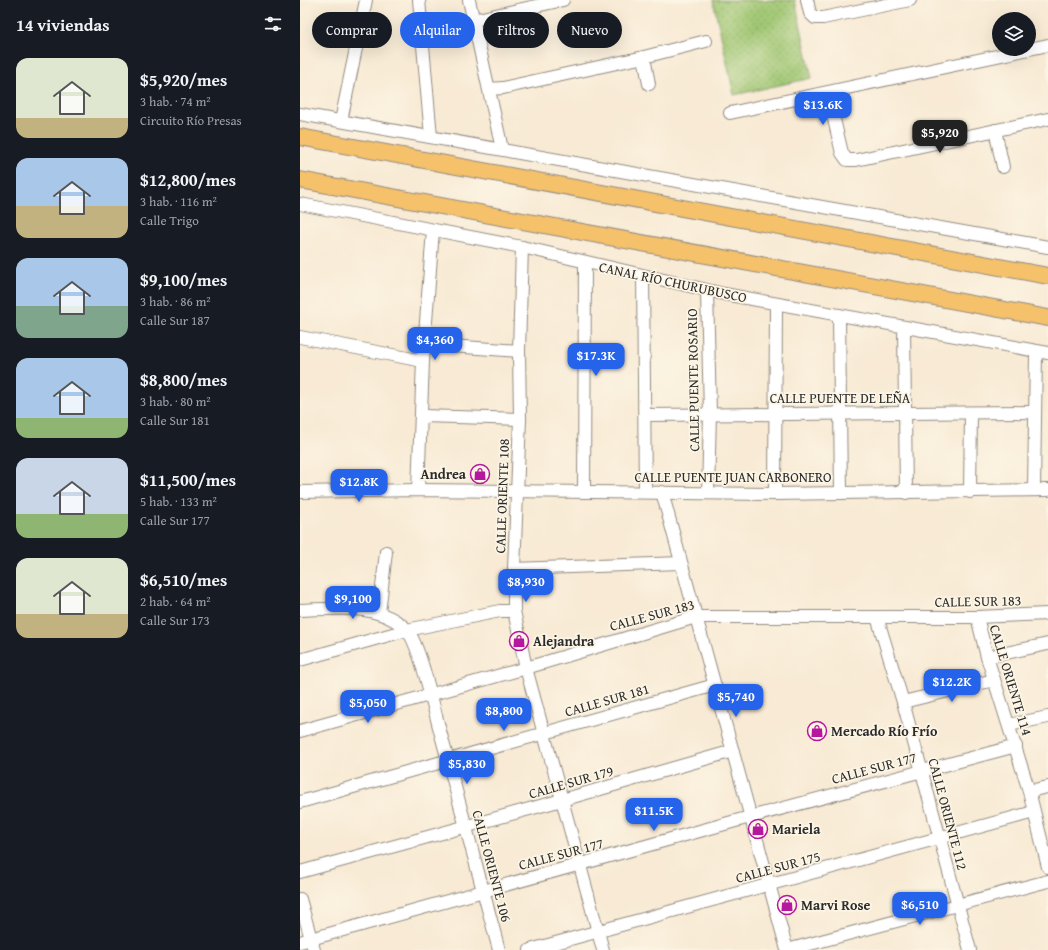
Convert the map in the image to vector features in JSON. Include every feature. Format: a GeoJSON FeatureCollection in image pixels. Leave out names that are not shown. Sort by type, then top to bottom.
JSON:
{"type":"FeatureCollection","features":[{"type":"Feature","properties":{"kind":"main road"},"geometry":{"type":"LineString","coordinates":[[300,137],[1048,276]]}},
{"type":"Feature","properties":{"kind":"main road"},"geometry":{"type":"LineString","coordinates":[[300,180],[1048,318]]}},
{"type":"Feature","properties":{"kind":"street"},"geometry":{"type":"LineString","coordinates":[[341,121],[366,0]]}},
{"type":"Feature","properties":{"kind":"street"},"geometry":{"type":"LineString","coordinates":[[419,0],[431,137]]}},
{"type":"Feature","properties":{"kind":"street"},"geometry":{"type":"LineString","coordinates":[[469,0],[471,12]]}},
{"type":"Feature","properties":{"kind":"street"},"geometry":{"type":"LineString","coordinates":[[475,20],[563,0]]}},
{"type":"Feature","properties":{"kind":"street"},"geometry":{"type":"LineString","coordinates":[[806,0],[810,13],[815,18],[823,18],[910,0]]}},
{"type":"Feature","properties":{"kind":"street"},"geometry":{"type":"LineString","coordinates":[[475,29],[502,149]]}},
{"type":"Feature","properties":{"kind":"street"},"geometry":{"type":"LineString","coordinates":[[489,89],[503,88],[644,57],[706,41]]}},
{"type":"Feature","properties":{"kind":"street"},"geometry":{"type":"LineString","coordinates":[[730,113],[828,94],[1048,45]]}},
{"type":"Feature","properties":{"kind":"street"},"geometry":{"type":"LineString","coordinates":[[644,57],[649,84]]}},
{"type":"Feature","properties":{"kind":"street"},"geometry":{"type":"LineString","coordinates":[[828,94],[842,153],[847,160],[856,160],[1048,119]]}},
{"type":"Feature","properties":{"kind":"street"},"geometry":{"type":"LineString","coordinates":[[300,114],[1048,247]]}},
{"type":"Feature","properties":{"kind":"street"},"geometry":{"type":"LineString","coordinates":[[995,130],[1003,167]]}},
{"type":"Feature","properties":{"kind":"street","name":"CANAL RÍO CHURUBUSCO"},"geometry":{"type":"LineString","coordinates":[[300,204],[522,247],[585,263],[776,304],[1042,352]]}},
{"type":"Feature","properties":{"kind":"street"},"geometry":{"type":"LineString","coordinates":[[418,490],[423,361],[432,230]]}},
{"type":"Feature","properties":{"kind":"street","name":"CALLE ORIENTE 108"},"geometry":{"type":"LineString","coordinates":[[522,247],[519,351],[520,419],[514,569],[514,611],[526,668],[603,950]]}},
{"type":"Feature","properties":{"kind":"street"},"geometry":{"type":"LineString","coordinates":[[584,492],[585,263]]}},
{"type":"Feature","properties":{"kind":"street"},"geometry":{"type":"LineString","coordinates":[[643,276],[646,414],[645,492]]}},
{"type":"Feature","properties":{"kind":"street","name":"CALLE PUENTE ROSARIO"},"geometry":{"type":"LineString","coordinates":[[707,290],[710,413],[708,493]]}},
{"type":"Feature","properties":{"kind":"street"},"geometry":{"type":"LineString","coordinates":[[775,494],[776,304]]}},
{"type":"Feature","properties":{"kind":"street"},"geometry":{"type":"LineString","coordinates":[[839,315],[841,493]]}},
{"type":"Feature","properties":{"kind":"street"},"geometry":{"type":"LineString","coordinates":[[904,327],[906,493]]}},
{"type":"Feature","properties":{"kind":"street"},"geometry":{"type":"LineString","coordinates":[[300,337],[423,361]]}},
{"type":"Feature","properties":{"kind":"street"},"geometry":{"type":"LineString","coordinates":[[424,344],[519,351]]}},
{"type":"Feature","properties":{"kind":"street"},"geometry":{"type":"LineString","coordinates":[[1034,490],[1035,412],[1042,352]]}},
{"type":"Feature","properties":{"kind":"street","name":"CALLE PUENTE DE LEÑA"},"geometry":{"type":"LineString","coordinates":[[646,414],[1035,412]]}},
{"type":"Feature","properties":{"kind":"street"},"geometry":{"type":"LineString","coordinates":[[970,492],[971,413]]}},
{"type":"Feature","properties":{"kind":"street"},"geometry":{"type":"LineString","coordinates":[[422,416],[520,419]]}},
{"type":"Feature","properties":{"kind":"street","name":"CALLE PUENTE JUAN CARBONERO"},"geometry":{"type":"LineString","coordinates":[[300,492],[418,490],[775,494],[1048,490]]}},
{"type":"Feature","properties":{"kind":"street"},"geometry":{"type":"LineString","coordinates":[[662,492],[787,950],[1048,880]]}},
{"type":"Feature","properties":{"kind":"street"},"geometry":{"type":"LineString","coordinates":[[379,613],[386,552]]}},
{"type":"Feature","properties":{"kind":"street"},"geometry":{"type":"LineString","coordinates":[[514,569],[681,563]]}},
{"type":"Feature","properties":{"kind":"street"},"geometry":{"type":"LineString","coordinates":[[300,610],[353,608],[379,613],[407,630]]}},
{"type":"Feature","properties":{"kind":"street"},"geometry":{"type":"LineString","coordinates":[[300,660],[407,630],[500,611],[514,611]]}},
{"type":"Feature","properties":{"kind":"street","name":"CALLE SUR 183"},"geometry":{"type":"LineString","coordinates":[[300,730],[526,668],[696,616],[977,617],[1048,614]]}},
{"type":"Feature","properties":{"kind":"street","name":"CALLE ORIENTE 112"},"geometry":{"type":"LineString","coordinates":[[877,617],[903,702],[920,771],[970,950]]}},
{"type":"Feature","properties":{"kind":"street","name":"CALLE ORIENTE 114"},"geometry":{"type":"LineString","coordinates":[[977,617],[994,680],[1029,791],[1046,853],[1048,867]]}},
{"type":"Feature","properties":{"kind":"street","name":"CALLE ORIENTE 106"},"geometry":{"type":"LineString","coordinates":[[407,630],[416,646],[484,890],[499,950]]}},
{"type":"Feature","properties":{"kind":"street"},"geometry":{"type":"LineString","coordinates":[[987,656],[1048,644]]}},
{"type":"Feature","properties":{"kind":"street"},"geometry":{"type":"LineString","coordinates":[[903,702],[994,680]]}},
{"type":"Feature","properties":{"kind":"street","name":"CALLE SUR 181"},"geometry":{"type":"LineString","coordinates":[[300,802],[715,685]]}},
{"type":"Feature","properties":{"kind":"street"},"geometry":{"type":"LineString","coordinates":[[1009,725],[1048,717]]}},
{"type":"Feature","properties":{"kind":"street","name":"CALLE SUR 177"},"geometry":{"type":"LineString","coordinates":[[308,944],[484,890],[1016,746]]}},
{"type":"Feature","properties":{"kind":"street","name":"CALLE SUR 179"},"geometry":{"type":"LineString","coordinates":[[300,872],[733,751]]}},
{"type":"Feature","properties":{"kind":"street"},"geometry":{"type":"LineString","coordinates":[[1029,791],[1048,787]]}},
{"type":"Feature","properties":{"kind":"street","name":"CALLE SUR 175"},"geometry":{"type":"LineString","coordinates":[[530,950],[1034,812]]}},
{"type":"Feature","properties":{"kind":"street"},"geometry":{"type":"LineString","coordinates":[[300,899],[308,944]]}},
{"type":"Feature","properties":{"kind":"green space"},"geometry":{"type":"Polygon","coordinates":[[[713,0],[795,0],[812,78],[734,95],[713,0]]]}},
{"type":"Feature","properties":{"kind":"place","name":"Andrea"},"geometry":{"type":"Point","coordinates":[480,474]}},
{"type":"Feature","properties":{"kind":"place","name":"Alejandra"},"geometry":{"type":"Point","coordinates":[519,641]}},
{"type":"Feature","properties":{"kind":"place","name":"Mercado Río Frío"},"geometry":{"type":"Point","coordinates":[817,731]}},
{"type":"Feature","properties":{"kind":"place","name":"Mariela"},"geometry":{"type":"Point","coordinates":[758,829]}},
{"type":"Feature","properties":{"kind":"place","name":"Marvi Rose"},"geometry":{"type":"Point","coordinates":[787,905]}}]}
